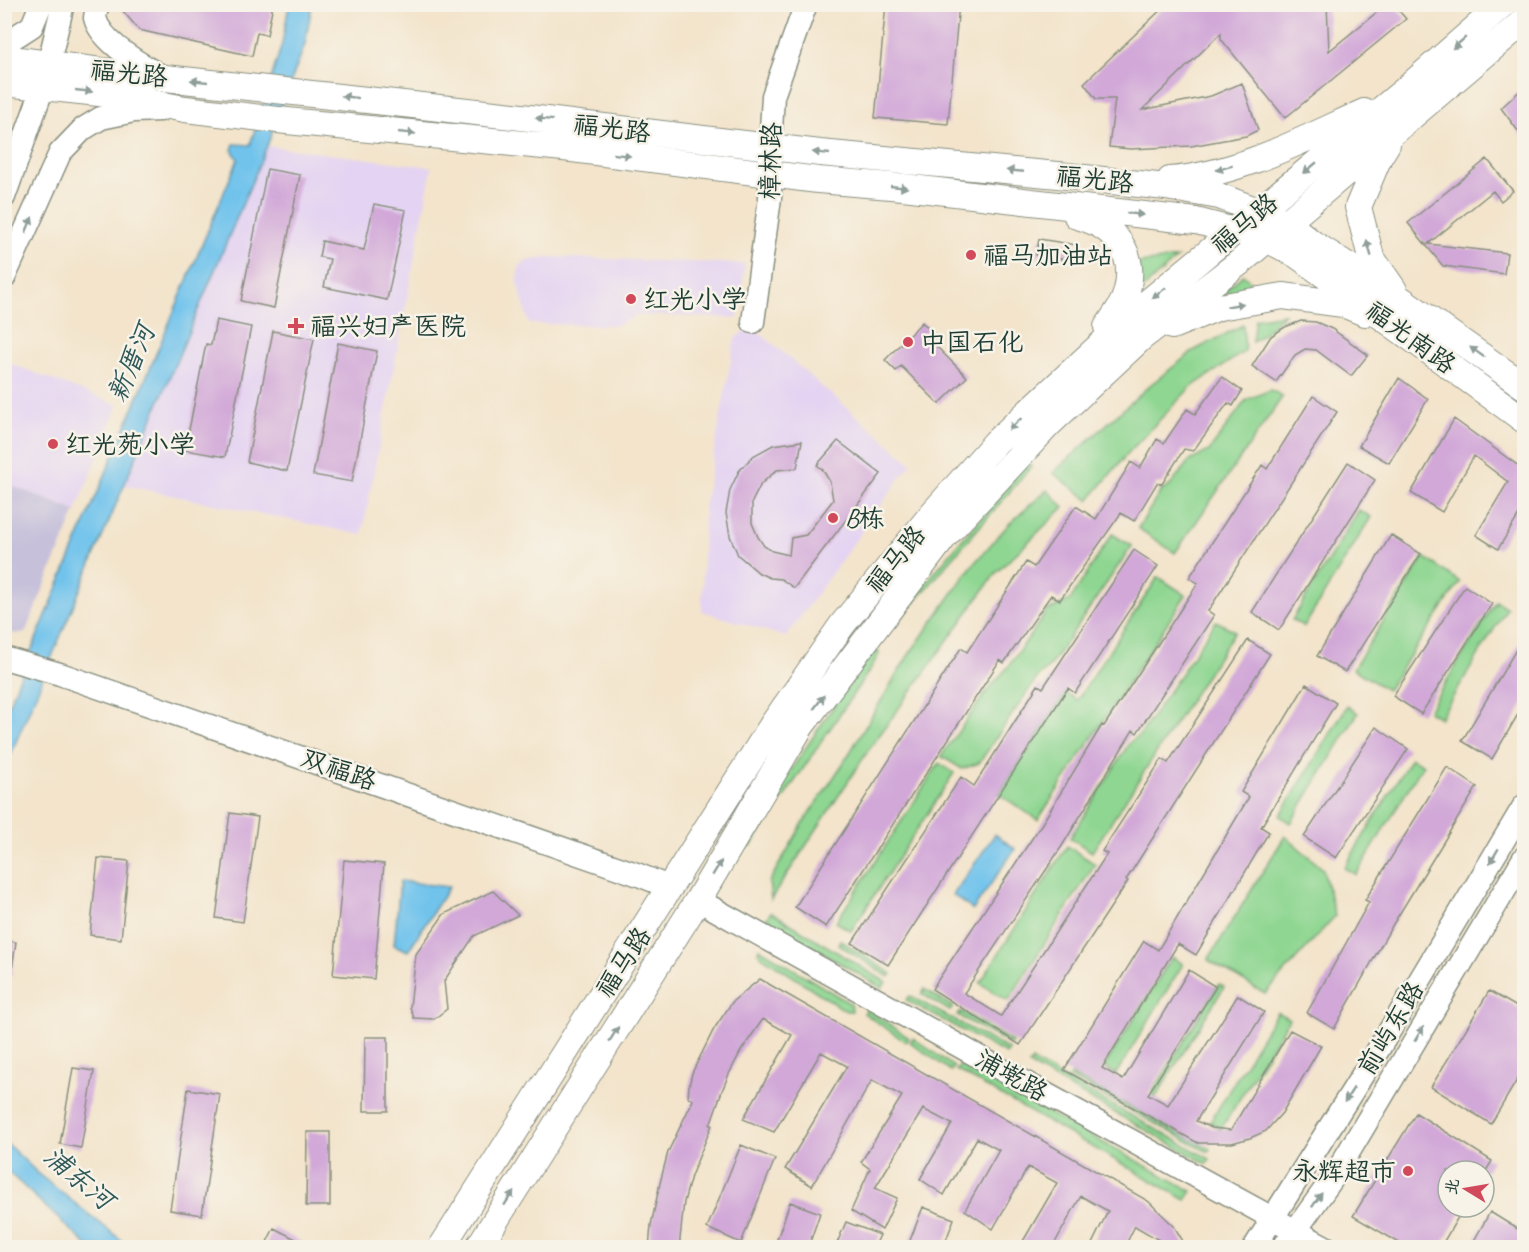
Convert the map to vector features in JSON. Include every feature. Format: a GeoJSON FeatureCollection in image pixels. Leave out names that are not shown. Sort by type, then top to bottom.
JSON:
{"type":"FeatureCollection","features":[{"type":"Feature","properties":{"kind":"main road","name":"福马路"},"geometry":{"type":"LineString","coordinates":[[441,1248],[773,724],[842,625],[933,513],[996,442],[1135,313],[1394,99],[1503,4]]}},
{"type":"Feature","properties":{"kind":"main road","name":"福马路"},"geometry":{"type":"LineString","coordinates":[[478,1248],[698,900],[801,726],[944,537],[1049,424],[1141,338],[1267,239],[1524,21]]}},
{"type":"Feature","properties":{"kind":"main road","name":"福光路"},"geometry":{"type":"LineString","coordinates":[[4,58],[46,76],[99,93],[184,109],[564,148],[770,174],[1196,221],[1305,249]]}},
{"type":"Feature","properties":{"kind":"main road","name":"福光路"},"geometry":{"type":"LineString","coordinates":[[4,83],[46,76],[164,78],[300,91],[770,147],[1177,188],[1219,196],[1286,222],[1305,249]]}},
{"type":"Feature","properties":{"kind":"main road"},"geometry":{"type":"LineString","coordinates":[[1128,183],[1197,176],[1254,160],[1308,139],[1394,99]]}},
{"type":"Feature","properties":{"kind":"main road"},"geometry":{"type":"LineString","coordinates":[[1396,130],[1379,156],[1358,207],[1371,257],[1399,298]]}},
{"type":"Feature","properties":{"kind":"main road"},"geometry":{"type":"LineString","coordinates":[[1031,203],[1087,218],[1100,224],[1113,233],[1127,257],[1126,294],[1089,356]]}},
{"type":"Feature","properties":{"kind":"main road","name":"福光南路"},"geometry":{"type":"LineString","coordinates":[[1305,249],[1399,298],[1524,386]]}},
{"type":"Feature","properties":{"kind":"main road","name":"福光南路"},"geometry":{"type":"LineString","coordinates":[[1305,249],[1392,324],[1524,420]]}},
{"type":"Feature","properties":{"kind":"main road"},"geometry":{"type":"LineString","coordinates":[[1141,338],[1219,307],[1283,296],[1343,304],[1392,324]]}},
{"type":"Feature","properties":{"kind":"street"},"geometry":{"type":"LineString","coordinates":[[4,42],[32,26],[41,4]]}},
{"type":"Feature","properties":{"kind":"street"},"geometry":{"type":"LineString","coordinates":[[4,197],[46,76],[63,4]]}},
{"type":"Feature","properties":{"kind":"street"},"geometry":{"type":"LineString","coordinates":[[98,4],[95,18],[117,48],[164,78]]}},
{"type":"Feature","properties":{"kind":"street","name":"樟林路"},"geometry":{"type":"LineString","coordinates":[[753,322],[770,198],[773,96],[806,4]]}},
{"type":"Feature","properties":{"kind":"street"},"geometry":{"type":"LineString","coordinates":[[4,278],[60,153],[82,129],[101,118],[120,113],[184,109]]}},
{"type":"Feature","properties":{"kind":"street","name":"双福路"},"geometry":{"type":"LineString","coordinates":[[10,659],[317,761],[671,888]]}},
{"type":"Feature","properties":{"kind":"street","name":"前屿东路"},"geometry":{"type":"LineString","coordinates":[[1254,1248],[1375,1055],[1524,806]]}},
{"type":"Feature","properties":{"kind":"street","name":"前屿东路"},"geometry":{"type":"LineString","coordinates":[[1289,1239],[1335,1174],[1524,858]]}},
{"type":"Feature","properties":{"kind":"street","name":"浦墘路"},"geometry":{"type":"LineString","coordinates":[[698,900],[1273,1218],[1289,1239],[1327,1248]]}},
{"type":"Feature","properties":{"kind":"shaded area","name":"福兴妇产医院"},"geometry":{"type":"Polygon","coordinates":[[[267,146],[432,167],[362,535],[123,485],[267,146]]]}},
{"type":"Feature","properties":{"kind":"shaded area","name":"红光小学"},"geometry":{"type":"Polygon","coordinates":[[[550,257],[745,264],[738,318],[637,315],[618,325],[529,324],[518,284],[518,271],[526,261],[550,257]]]}},
{"type":"Feature","properties":{"kind":"shaded area"},"geometry":{"type":"Polygon","coordinates":[[[752,326],[912,464],[786,637],[702,611],[704,507],[735,338],[752,326]]]}},
{"type":"Feature","properties":{"kind":"shaded area","name":"红光苑小学"},"geometry":{"type":"Polygon","coordinates":[[[4,361],[118,405],[76,511],[5,483],[4,361]]]}},
{"type":"Feature","properties":{"kind":"shaded area"},"geometry":{"type":"Polygon","coordinates":[[[5,483],[76,511],[25,633],[4,634],[5,483]]]}},
{"type":"Feature","properties":{"kind":"green space"},"geometry":{"type":"Polygon","coordinates":[[[1177,258],[1127,303],[1134,264],[1177,258]]]}},
{"type":"Feature","properties":{"kind":"green space"},"geometry":{"type":"Polygon","coordinates":[[[1243,275],[1258,288],[1219,295],[1243,275]]]}},
{"type":"Feature","properties":{"kind":"green space"},"geometry":{"type":"Polygon","coordinates":[[[1284,314],[1263,334],[1252,342],[1255,319],[1284,314]]]}},
{"type":"Feature","properties":{"kind":"green space"},"geometry":{"type":"Polygon","coordinates":[[[1243,325],[1245,351],[1190,388],[1128,453],[1089,500],[1053,473],[1150,385],[1195,350],[1243,325]]]}},
{"type":"Feature","properties":{"kind":"green space"},"geometry":{"type":"Polygon","coordinates":[[[1270,390],[1283,396],[1175,553],[1138,528],[1161,491],[1170,486],[1188,462],[1209,451],[1246,400],[1270,390]]]}},
{"type":"Feature","properties":{"kind":"green space"},"geometry":{"type":"Polygon","coordinates":[[[1030,464],[1031,467],[897,623],[895,619],[1025,465],[1030,464]]]}},
{"type":"Feature","properties":{"kind":"green space"},"geometry":{"type":"Polygon","coordinates":[[[1047,490],[1064,507],[996,573],[868,751],[771,899],[769,882],[908,656],[971,567],[1009,524],[1047,490]]]}},
{"type":"Feature","properties":{"kind":"green space"},"geometry":{"type":"Polygon","coordinates":[[[1359,510],[1371,517],[1304,627],[1292,620],[1359,510]]]}},
{"type":"Feature","properties":{"kind":"green space"},"geometry":{"type":"Polygon","coordinates":[[[1112,534],[1132,546],[1050,666],[1037,678],[979,763],[962,769],[941,756],[1047,611],[1070,600],[1112,534]]]}},
{"type":"Feature","properties":{"kind":"green space"},"geometry":{"type":"Polygon","coordinates":[[[1424,557],[1460,582],[1387,690],[1353,669],[1424,557]]]}},
{"type":"Feature","properties":{"kind":"green space"},"geometry":{"type":"Polygon","coordinates":[[[1158,577],[1186,595],[1038,820],[999,794],[1066,693],[1077,700],[1158,577]]]}},
{"type":"Feature","properties":{"kind":"green space"},"geometry":{"type":"Polygon","coordinates":[[[1496,601],[1507,608],[1440,718],[1428,711],[1496,601]]]}},
{"type":"Feature","properties":{"kind":"green space"},"geometry":{"type":"Polygon","coordinates":[[[1216,621],[1235,631],[1092,852],[1070,838],[1130,742],[1140,735],[1216,621]]]}},
{"type":"Feature","properties":{"kind":"green space"},"geometry":{"type":"Polygon","coordinates":[[[878,650],[879,654],[871,668],[751,846],[745,847],[743,844],[751,830],[855,674],[862,664],[878,650]]]}},
{"type":"Feature","properties":{"kind":"green space"},"geometry":{"type":"Polygon","coordinates":[[[1347,706],[1358,713],[1291,823],[1280,816],[1347,706]]]}},
{"type":"Feature","properties":{"kind":"green space"},"geometry":{"type":"Polygon","coordinates":[[[1411,758],[1423,765],[1356,875],[1344,868],[1411,758]]]}},
{"type":"Feature","properties":{"kind":"green space"},"geometry":{"type":"Polygon","coordinates":[[[939,763],[954,773],[851,931],[836,922],[939,763]]]}},
{"type":"Feature","properties":{"kind":"green space"},"geometry":{"type":"Polygon","coordinates":[[[1285,836],[1323,869],[1335,916],[1265,994],[1208,960],[1285,836]]]}},
{"type":"Feature","properties":{"kind":"green space"},"geometry":{"type":"Polygon","coordinates":[[[1067,846],[1095,864],[1008,1001],[980,983],[1067,846]]]}},
{"type":"Feature","properties":{"kind":"green space"},"geometry":{"type":"Polygon","coordinates":[[[771,912],[886,982],[882,988],[766,919],[771,912]]]}},
{"type":"Feature","properties":{"kind":"green space"},"geometry":{"type":"Polygon","coordinates":[[[840,940],[892,974],[889,977],[838,944],[840,940]]]}},
{"type":"Feature","properties":{"kind":"green space"},"geometry":{"type":"Polygon","coordinates":[[[759,948],[851,1004],[852,1011],[846,1011],[766,959],[758,953],[759,948]]]}},
{"type":"Feature","properties":{"kind":"green space"},"geometry":{"type":"Polygon","coordinates":[[[1172,957],[1183,964],[1116,1074],[1104,1067],[1172,957]]]}},
{"type":"Feature","properties":{"kind":"green space"},"geometry":{"type":"Polygon","coordinates":[[[1219,984],[1224,987],[1155,1098],[1152,1093],[1219,984]]]}},
{"type":"Feature","properties":{"kind":"green space"},"geometry":{"type":"Polygon","coordinates":[[[924,989],[953,1007],[950,1011],[922,994],[924,989]]]}},
{"type":"Feature","properties":{"kind":"green space"},"geometry":{"type":"Polygon","coordinates":[[[910,996],[1009,1050],[1006,1054],[906,1000],[910,996]]]}},
{"type":"Feature","properties":{"kind":"green space"},"geometry":{"type":"Polygon","coordinates":[[[867,1009],[909,1038],[906,1042],[864,1013],[867,1009]]]}},
{"type":"Feature","properties":{"kind":"green space"},"geometry":{"type":"Polygon","coordinates":[[[961,1011],[1012,1042],[1011,1045],[957,1015],[961,1011]]]}},
{"type":"Feature","properties":{"kind":"green space"},"geometry":{"type":"Polygon","coordinates":[[[1277,1012],[1289,1019],[1221,1129],[1210,1122],[1277,1012]]]}},
{"type":"Feature","properties":{"kind":"green space"},"geometry":{"type":"Polygon","coordinates":[[[913,1038],[954,1067],[951,1071],[910,1042],[913,1038]]]}},
{"type":"Feature","properties":{"kind":"green space"},"geometry":{"type":"Polygon","coordinates":[[[1032,1061],[1210,1159],[1207,1164],[1029,1065],[1032,1061]]]}},
{"type":"Feature","properties":{"kind":"green space"},"geometry":{"type":"Polygon","coordinates":[[[961,1065],[1192,1191],[1186,1200],[956,1070],[961,1065]]]}},
{"type":"Feature","properties":{"kind":"green space"},"geometry":{"type":"Polygon","coordinates":[[[1071,1075],[1210,1149],[1208,1152],[1069,1077],[1071,1075]]]}},
{"type":"Feature","properties":{"kind":"water"},"geometry":{"type":"Polygon","coordinates":[[[289,5],[312,5],[305,44],[267,146],[5,768],[5,713],[238,159],[232,150],[234,144],[250,145],[282,44],[289,5]]]}},
{"type":"Feature","properties":{"kind":"water"},"geometry":{"type":"Polygon","coordinates":[[[995,834],[1015,849],[973,910],[953,895],[995,834]]]}},
{"type":"Feature","properties":{"kind":"water"},"geometry":{"type":"Polygon","coordinates":[[[400,881],[449,887],[408,951],[394,945],[400,881]]]}},
{"type":"Feature","properties":{"kind":"water"},"geometry":{"type":"Polygon","coordinates":[[[5,1142],[42,1177],[130,1247],[89,1247],[5,1169],[5,1142]]]}},
{"type":"Feature","properties":{"kind":"building"},"geometry":{"type":"Polygon","coordinates":[[[117,4],[273,4],[267,35],[257,33],[252,56],[139,30],[117,4]]]}},
{"type":"Feature","properties":{"kind":"building"},"geometry":{"type":"Polygon","coordinates":[[[886,4],[959,4],[948,124],[875,118],[886,4]]]}},
{"type":"Feature","properties":{"kind":"building"},"geometry":{"type":"Polygon","coordinates":[[[1167,4],[1327,4],[1329,51],[1387,4],[1393,4],[1406,19],[1285,118],[1221,39],[1221,33],[1142,110],[1211,96],[1242,83],[1258,130],[1246,136],[1191,146],[1131,149],[1109,147],[1115,99],[1096,99],[1084,83],[1167,4]]]}},
{"type":"Feature","properties":{"kind":"building"},"geometry":{"type":"Polygon","coordinates":[[[1524,87],[1524,139],[1501,108],[1524,87]]]}},
{"type":"Feature","properties":{"kind":"building"},"geometry":{"type":"Polygon","coordinates":[[[1487,159],[1513,191],[1501,201],[1493,191],[1428,244],[1507,253],[1504,274],[1443,266],[1408,223],[1487,159]]]}},
{"type":"Feature","properties":{"kind":"building"},"geometry":{"type":"Polygon","coordinates":[[[267,169],[300,175],[274,308],[241,301],[267,169]]]}},
{"type":"Feature","properties":{"kind":"building"},"geometry":{"type":"Polygon","coordinates":[[[374,204],[406,210],[387,300],[324,287],[330,259],[319,257],[322,241],[364,250],[374,204]]]}},
{"type":"Feature","properties":{"kind":"building"},"geometry":{"type":"Polygon","coordinates":[[[1039,239],[1077,245],[1074,261],[1036,255],[1039,239]]]}},
{"type":"Feature","properties":{"kind":"building"},"geometry":{"type":"Polygon","coordinates":[[[216,320],[251,327],[225,457],[185,450],[206,344],[211,345],[216,320]]]}},
{"type":"Feature","properties":{"kind":"building"},"geometry":{"type":"Polygon","coordinates":[[[1301,321],[1316,322],[1332,329],[1368,355],[1351,376],[1316,350],[1305,349],[1295,355],[1276,382],[1252,366],[1271,336],[1301,321]]]}},
{"type":"Feature","properties":{"kind":"building"},"geometry":{"type":"Polygon","coordinates":[[[922,322],[934,334],[929,339],[967,377],[939,404],[901,366],[896,371],[885,360],[922,322]]]}},
{"type":"Feature","properties":{"kind":"building"},"geometry":{"type":"Polygon","coordinates":[[[273,331],[314,339],[287,471],[247,462],[273,331]]]}},
{"type":"Feature","properties":{"kind":"building"},"geometry":{"type":"Polygon","coordinates":[[[338,343],[377,351],[352,482],[313,475],[338,343]]]}},
{"type":"Feature","properties":{"kind":"building"},"geometry":{"type":"Polygon","coordinates":[[[1222,377],[1242,391],[1233,406],[1228,403],[1193,451],[1184,449],[1162,484],[1157,483],[1134,521],[1121,513],[1060,600],[1051,595],[1004,663],[1000,660],[826,927],[795,907],[961,648],[967,652],[1026,562],[1034,567],[1076,506],[1096,519],[1131,462],[1140,468],[1157,439],[1164,443],[1187,409],[1195,414],[1222,377]]]}},
{"type":"Feature","properties":{"kind":"building"},"geometry":{"type":"Polygon","coordinates":[[[1399,378],[1428,399],[1389,463],[1359,446],[1399,378]]]}},
{"type":"Feature","properties":{"kind":"building"},"geometry":{"type":"Polygon","coordinates":[[[1313,396],[1337,412],[1208,611],[1214,615],[1137,733],[1133,730],[1062,846],[964,993],[1001,1016],[1107,854],[1102,851],[1162,759],[1168,763],[1248,640],[1270,654],[1126,880],[1128,881],[1020,1045],[932,989],[1043,822],[1102,725],[1104,726],[1198,583],[1189,578],[1262,465],[1267,469],[1313,396]]]}},
{"type":"Feature","properties":{"kind":"building"},"geometry":{"type":"Polygon","coordinates":[[[1454,419],[1524,470],[1524,507],[1498,549],[1476,535],[1508,482],[1474,456],[1442,512],[1411,493],[1454,419]]]}},
{"type":"Feature","properties":{"kind":"building","name":"B栋"},"geometry":{"type":"Polygon","coordinates":[[[802,441],[797,468],[777,470],[761,484],[752,502],[752,523],[764,546],[772,551],[789,555],[791,538],[806,535],[833,500],[830,482],[817,465],[838,441],[881,474],[794,588],[781,579],[770,578],[759,573],[738,555],[730,536],[726,513],[730,490],[739,471],[753,456],[773,445],[802,441]]]}},
{"type":"Feature","properties":{"kind":"building"},"geometry":{"type":"Polygon","coordinates":[[[1348,462],[1375,480],[1279,630],[1252,612],[1348,462]]]}},
{"type":"Feature","properties":{"kind":"building"},"geometry":{"type":"Polygon","coordinates":[[[1391,535],[1421,554],[1345,672],[1317,656],[1391,535]]]}},
{"type":"Feature","properties":{"kind":"building"},"geometry":{"type":"Polygon","coordinates":[[[1134,550],[1158,566],[1075,693],[1068,688],[888,965],[852,943],[961,777],[974,786],[1038,685],[1043,688],[1134,550]]]}},
{"type":"Feature","properties":{"kind":"building"},"geometry":{"type":"Polygon","coordinates":[[[1465,586],[1492,604],[1421,714],[1393,696],[1465,586]]]}},
{"type":"Feature","properties":{"kind":"building"},"geometry":{"type":"Polygon","coordinates":[[[1524,636],[1524,704],[1492,759],[1462,741],[1524,636]]]}},
{"type":"Feature","properties":{"kind":"building"},"geometry":{"type":"Polygon","coordinates":[[[1306,684],[1336,703],[1261,827],[1269,832],[1196,955],[1178,944],[1102,1068],[1123,1080],[1189,970],[1216,987],[1148,1094],[1168,1105],[1238,995],[1264,1012],[1196,1121],[1212,1128],[1231,1130],[1290,1030],[1321,1046],[1282,1113],[1266,1131],[1232,1143],[1198,1143],[1064,1070],[1144,941],[1158,950],[1249,797],[1241,792],[1306,684]]]}},
{"type":"Feature","properties":{"kind":"building"},"geometry":{"type":"Polygon","coordinates":[[[1376,727],[1408,749],[1336,858],[1304,837],[1376,727]]]}},
{"type":"Feature","properties":{"kind":"building"},"geometry":{"type":"Polygon","coordinates":[[[1447,767],[1477,787],[1392,926],[1334,1029],[1307,1013],[1369,902],[1365,900],[1447,767]]]}},
{"type":"Feature","properties":{"kind":"building"},"geometry":{"type":"Polygon","coordinates":[[[230,813],[258,817],[243,922],[216,918],[230,813]]]}},
{"type":"Feature","properties":{"kind":"building"},"geometry":{"type":"Polygon","coordinates":[[[98,858],[129,861],[121,939],[90,935],[98,858]]]}},
{"type":"Feature","properties":{"kind":"building"},"geometry":{"type":"Polygon","coordinates":[[[344,860],[384,864],[374,979],[333,975],[344,860]]]}},
{"type":"Feature","properties":{"kind":"building"},"geometry":{"type":"Polygon","coordinates":[[[493,891],[518,915],[474,936],[444,981],[447,1009],[434,1019],[414,1018],[410,1007],[416,954],[444,914],[493,891]]]}},
{"type":"Feature","properties":{"kind":"building"},"geometry":{"type":"Polygon","coordinates":[[[4,940],[16,942],[11,976],[4,975],[4,940]]]}},
{"type":"Feature","properties":{"kind":"building"},"geometry":{"type":"Polygon","coordinates":[[[760,979],[1148,1201],[1174,1226],[1187,1248],[1155,1248],[1159,1240],[1135,1226],[1124,1248],[1090,1248],[1108,1211],[1081,1196],[1052,1248],[1019,1248],[1057,1183],[1028,1167],[993,1229],[965,1210],[999,1150],[977,1138],[944,1195],[920,1179],[952,1124],[923,1109],[875,1188],[897,1198],[882,1230],[851,1211],[870,1169],[861,1162],[902,1096],[872,1080],[812,1186],[785,1169],[847,1066],[821,1052],[774,1132],[743,1119],[792,1035],[763,1019],[741,1051],[722,1091],[710,1125],[712,1125],[691,1176],[684,1202],[679,1248],[649,1248],[651,1225],[668,1152],[693,1100],[688,1097],[692,1073],[714,1029],[733,1001],[760,979]]]}},
{"type":"Feature","properties":{"kind":"building"},"geometry":{"type":"Polygon","coordinates":[[[1489,991],[1524,1011],[1524,1068],[1491,1124],[1431,1087],[1489,991]]]}},
{"type":"Feature","properties":{"kind":"building"},"geometry":{"type":"Polygon","coordinates":[[[365,1037],[388,1037],[388,1111],[364,1111],[365,1037]]]}},
{"type":"Feature","properties":{"kind":"building"},"geometry":{"type":"Polygon","coordinates":[[[73,1068],[94,1071],[81,1148],[60,1144],[73,1068]]]}},
{"type":"Feature","properties":{"kind":"building"},"geometry":{"type":"Polygon","coordinates":[[[188,1089],[220,1094],[202,1215],[170,1210],[188,1089]]]}},
{"type":"Feature","properties":{"kind":"building"},"geometry":{"type":"Polygon","coordinates":[[[1416,1113],[1489,1159],[1436,1159],[1436,1219],[1457,1219],[1440,1248],[1408,1248],[1353,1216],[1416,1113]]]}},
{"type":"Feature","properties":{"kind":"building"},"geometry":{"type":"Polygon","coordinates":[[[307,1132],[330,1132],[330,1206],[306,1206],[307,1132]]]}},
{"type":"Feature","properties":{"kind":"building"},"geometry":{"type":"Polygon","coordinates":[[[741,1145],[775,1159],[741,1243],[707,1228],[741,1145]]]}},
{"type":"Feature","properties":{"kind":"building"},"geometry":{"type":"Polygon","coordinates":[[[790,1202],[820,1213],[808,1248],[774,1248],[790,1202]]]}},
{"type":"Feature","properties":{"kind":"building"},"geometry":{"type":"Polygon","coordinates":[[[923,1207],[954,1219],[943,1248],[907,1248],[923,1207]]]}},
{"type":"Feature","properties":{"kind":"building"},"geometry":{"type":"Polygon","coordinates":[[[1496,1216],[1524,1233],[1524,1248],[1470,1248],[1486,1219],[1496,1219],[1496,1216]]]}},
{"type":"Feature","properties":{"kind":"building"},"geometry":{"type":"Polygon","coordinates":[[[846,1222],[880,1235],[874,1248],[835,1248],[846,1222]]]}},
{"type":"Feature","properties":{"kind":"building"},"geometry":{"type":"Polygon","coordinates":[[[274,1228],[313,1248],[264,1248],[274,1228]]]}},
{"type":"Feature","properties":{"kind":"place","name":"福马加油站"},"geometry":{"type":"Point","coordinates":[971,255]}},
{"type":"Feature","properties":{"kind":"place","name":"红光小学"},"geometry":{"type":"Point","coordinates":[631,299]}},
{"type":"Feature","properties":{"kind":"place","name":"福兴妇产医院"},"geometry":{"type":"Point","coordinates":[296,326]}},
{"type":"Feature","properties":{"kind":"place","name":"中国石化"},"geometry":{"type":"Point","coordinates":[908,342]}},
{"type":"Feature","properties":{"kind":"place","name":"红光苑小学"},"geometry":{"type":"Point","coordinates":[53,444]}},
{"type":"Feature","properties":{"kind":"place","name":"B栋"},"geometry":{"type":"Point","coordinates":[833,518]}},
{"type":"Feature","properties":{"kind":"place","name":"永辉超市"},"geometry":{"type":"Point","coordinates":[1408,1171]}},
{"type":"Feature","properties":{"kind":"water label","name":"新厝河"},"geometry":{"type":"Point","coordinates":[131,363]}},
{"type":"Feature","properties":{"kind":"water label","name":"浦东河"},"geometry":{"type":"Point","coordinates":[79,1178]}}]}
